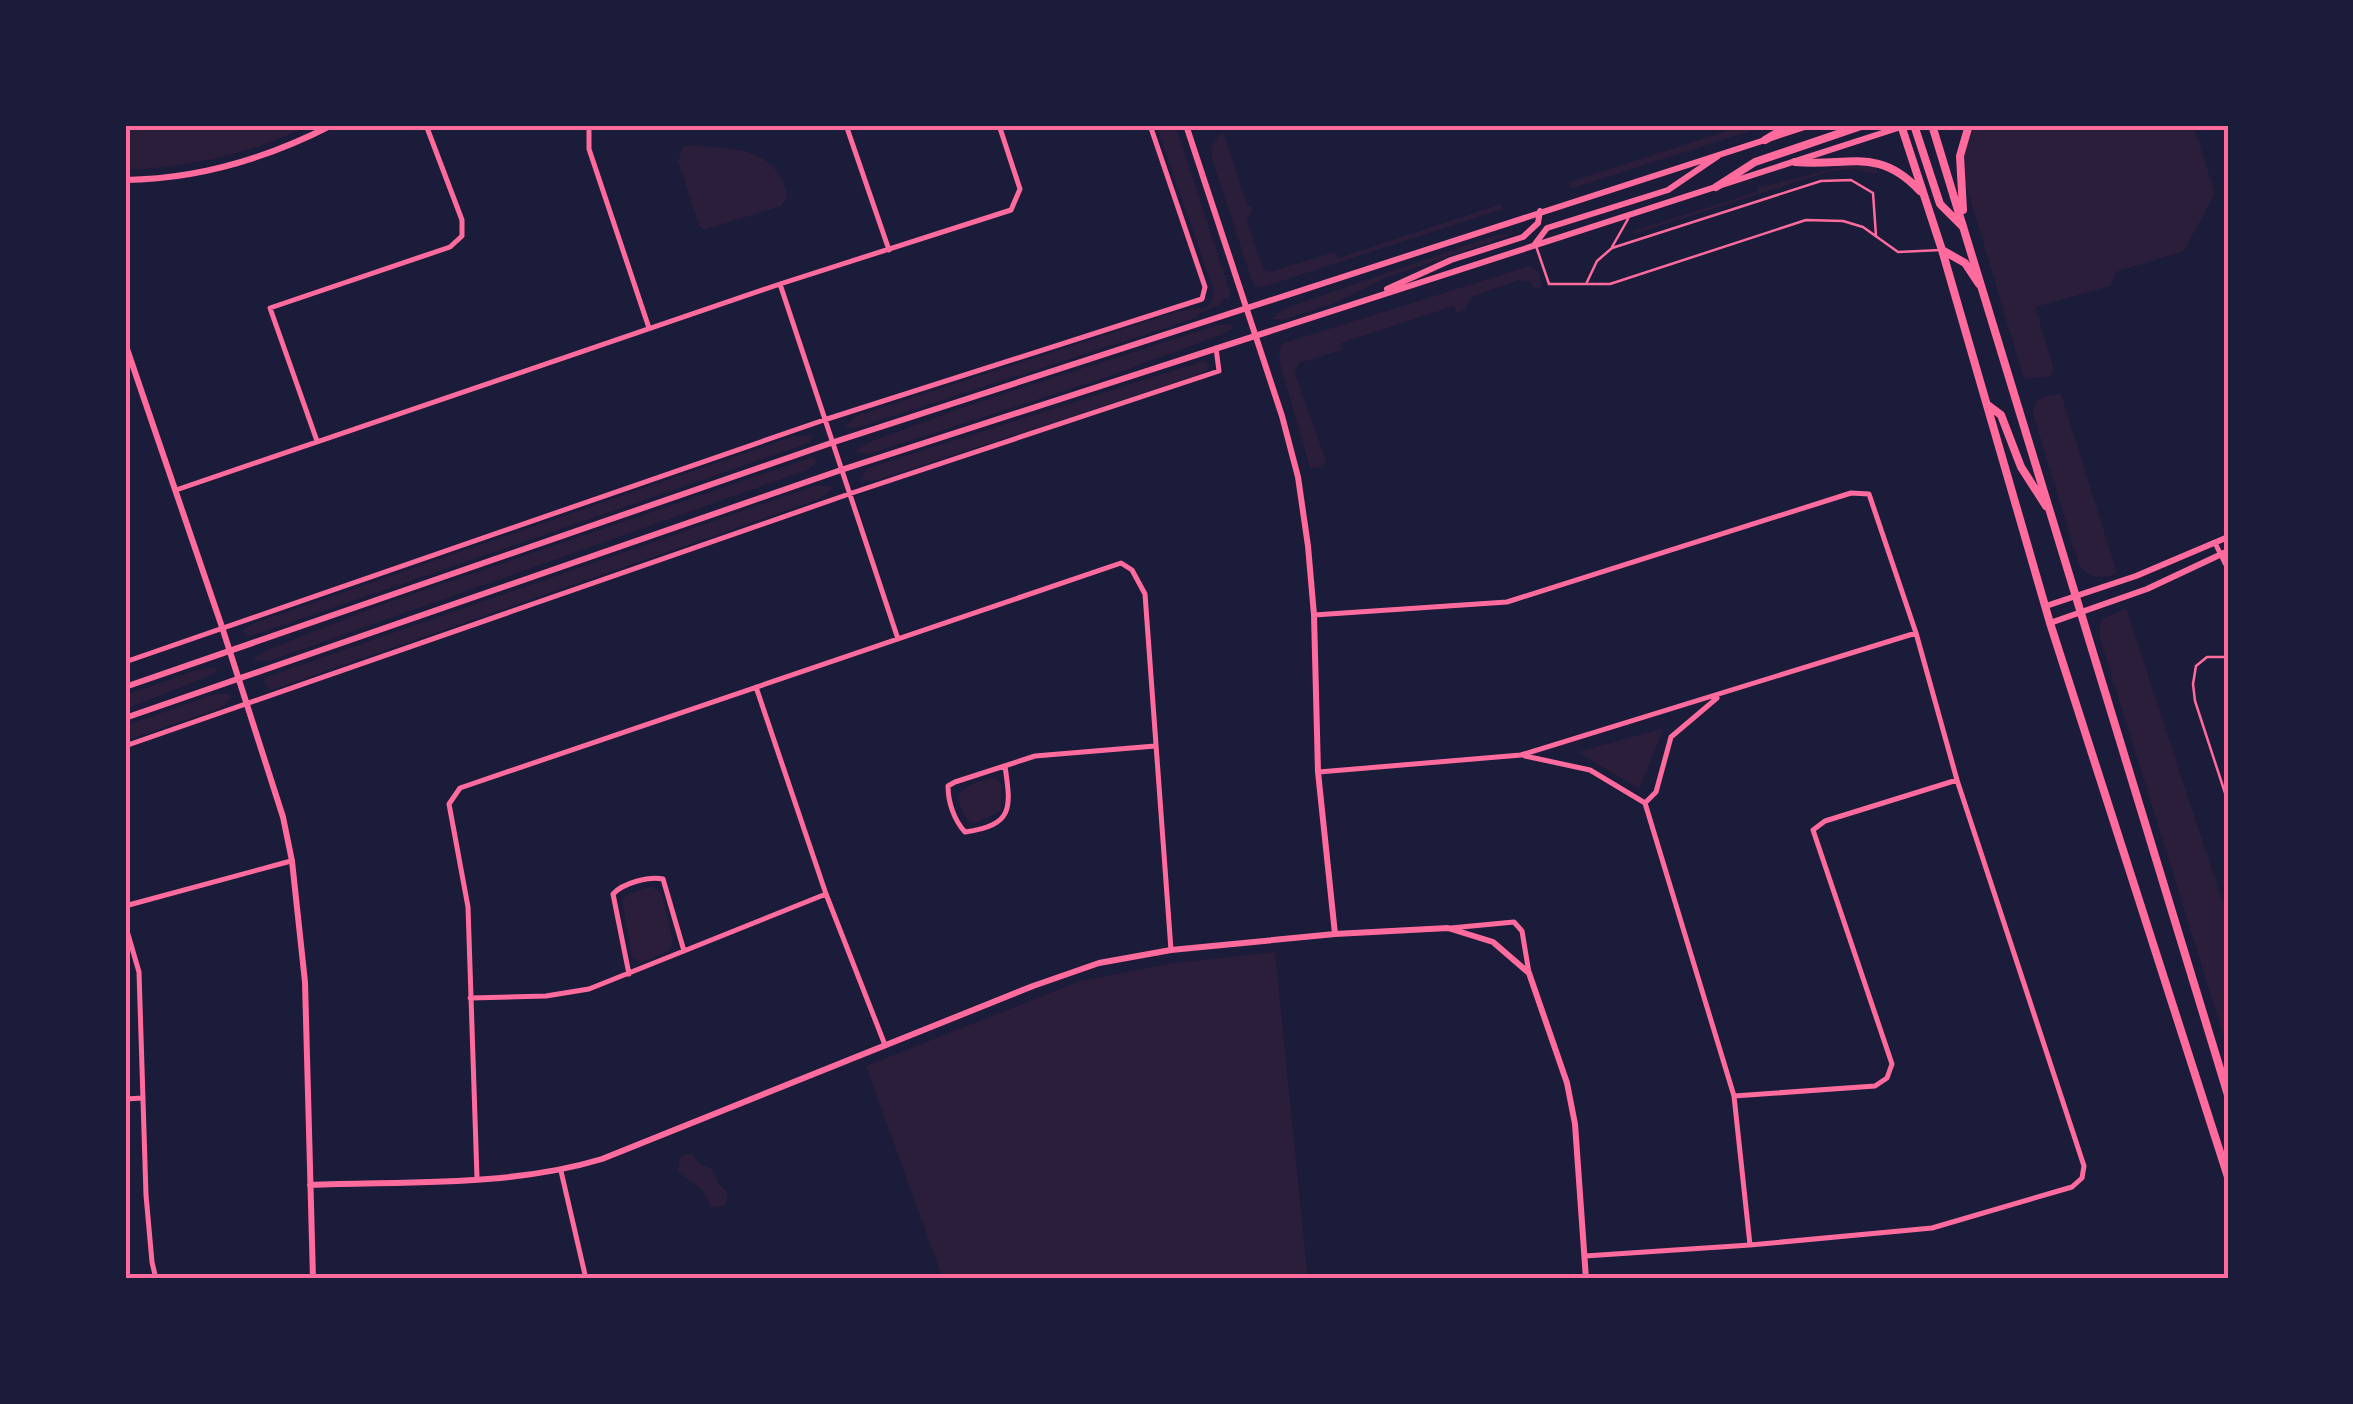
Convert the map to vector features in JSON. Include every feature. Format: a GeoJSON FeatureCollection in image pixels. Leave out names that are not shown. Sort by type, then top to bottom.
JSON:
{"type":"FeatureCollection","features":[{"type":"Feature","properties":{"kind":"main road"},"geometry":{"type":"LineString","coordinates":[[125,180],[182,175],[239,163],[332,125]]}},
{"type":"Feature","properties":{"kind":"main road"},"geometry":{"type":"LineString","coordinates":[[1186,125],[1282,416],[1298,477],[1314,615],[1318,772],[1334,934]]}},
{"type":"Feature","properties":{"kind":"main road"},"geometry":{"type":"LineString","coordinates":[[1765,140],[1790,125]]}},
{"type":"Feature","properties":{"kind":"main road"},"geometry":{"type":"LineString","coordinates":[[125,687],[832,443],[1811,125]]}},
{"type":"Feature","properties":{"kind":"main road"},"geometry":{"type":"LineString","coordinates":[[1716,187],[1755,162],[1864,125]]}},
{"type":"Feature","properties":{"kind":"main road"},"geometry":{"type":"LineString","coordinates":[[1905,125],[1940,204],[1966,229]]}},
{"type":"Feature","properties":{"kind":"main road"},"geometry":{"type":"LineString","coordinates":[[125,718],[840,470],[1905,125]]}},
{"type":"Feature","properties":{"kind":"main road"},"geometry":{"type":"LineString","coordinates":[[1905,125],[2050,623],[2228,1177]]}},
{"type":"Feature","properties":{"kind":"main road"},"geometry":{"type":"LineString","coordinates":[[1932,125],[2228,1095]]}},
{"type":"Feature","properties":{"kind":"main road"},"geometry":{"type":"LineString","coordinates":[[1966,229],[1960,156],[1969,125]]}},
{"type":"Feature","properties":{"kind":"main road"},"geometry":{"type":"LineString","coordinates":[[1535,245],[1547,228],[1668,190],[1723,153]]}},
{"type":"Feature","properties":{"kind":"main road"},"geometry":{"type":"LineString","coordinates":[[1795,162],[1878,162],[1905,176],[1924,196]]}},
{"type":"Feature","properties":{"kind":"main road"},"geometry":{"type":"LineString","coordinates":[[1358,302],[1451,260],[1523,237],[1538,224],[1540,211]]}},
{"type":"Feature","properties":{"kind":"main road"},"geometry":{"type":"LineString","coordinates":[[1942,250],[1965,262],[1986,296]]}},
{"type":"Feature","properties":{"kind":"main road"},"geometry":{"type":"LineString","coordinates":[[125,343],[222,627],[283,817],[292,861],[306,982],[313,1279]]}},
{"type":"Feature","properties":{"kind":"main road"},"geometry":{"type":"LineString","coordinates":[[1988,405],[2001,415],[2022,467],[2051,514]]}},
{"type":"Feature","properties":{"kind":"main road"},"geometry":{"type":"LineString","coordinates":[[2046,606],[2228,537]]}},
{"type":"Feature","properties":{"kind":"main road"},"geometry":{"type":"LineString","coordinates":[[2050,623],[2147,589],[2224,553]]}},
{"type":"Feature","properties":{"kind":"main road"},"geometry":{"type":"LineString","coordinates":[[310,1184],[561,1172],[602,1160],[1099,963],[1172,950],[1334,934],[1448,928],[1494,942],[1529,973],[1567,1083],[1575,1124],[1586,1279]]}},
{"type":"Feature","properties":{"kind":"street"},"geometry":{"type":"LineString","coordinates":[[317,441],[270,308],[450,247],[462,236],[462,220],[426,125]]}},
{"type":"Feature","properties":{"kind":"street"},"geometry":{"type":"LineString","coordinates":[[589,125],[589,149],[650,328]]}},
{"type":"Feature","properties":{"kind":"street"},"geometry":{"type":"LineString","coordinates":[[846,125],[889,250]]}},
{"type":"Feature","properties":{"kind":"street"},"geometry":{"type":"LineString","coordinates":[[176,490],[780,284],[1011,210],[1020,189],[999,125]]}},
{"type":"Feature","properties":{"kind":"street"},"geometry":{"type":"LineString","coordinates":[[125,662],[824,420],[1202,299],[1205,286],[1150,125]]}},
{"type":"Feature","properties":{"kind":"street"},"geometry":{"type":"LineString","coordinates":[[780,284],[898,639]]}},
{"type":"Feature","properties":{"kind":"street"},"geometry":{"type":"LineString","coordinates":[[125,746],[1219,370],[1216,348]]}},
{"type":"Feature","properties":{"kind":"street"},"geometry":{"type":"LineString","coordinates":[[1314,615],[1506,602],[1850,493],[1869,494],[1916,633],[1957,780],[2084,1166],[2082,1178],[2072,1187],[1932,1228],[1750,1246],[1586,1256]]}},
{"type":"Feature","properties":{"kind":"street"},"geometry":{"type":"LineString","coordinates":[[2215,543],[2224,553],[2228,569]]}},
{"type":"Feature","properties":{"kind":"street"},"geometry":{"type":"LineString","coordinates":[[477,1178],[468,907],[449,804],[460,788],[1122,563],[1132,570],[1145,594],[1172,950]]}},
{"type":"Feature","properties":{"kind":"street"},"geometry":{"type":"LineString","coordinates":[[1318,772],[1522,755],[1916,633]]}},
{"type":"Feature","properties":{"kind":"street"},"geometry":{"type":"LineString","coordinates":[[756,687],[826,894],[885,1045]]}},
{"type":"Feature","properties":{"kind":"street"},"geometry":{"type":"LineString","coordinates":[[1645,804],[1656,792],[1672,737],[1719,696]]}},
{"type":"Feature","properties":{"kind":"street"},"geometry":{"type":"LineString","coordinates":[[1005,766],[1011,802],[1008,814],[965,832],[958,824],[948,786],[1005,766],[1036,756],[1155,746]]}},
{"type":"Feature","properties":{"kind":"street"},"geometry":{"type":"LineString","coordinates":[[1522,755],[1590,770],[1645,804],[1734,1096],[1750,1246]]}},
{"type":"Feature","properties":{"kind":"street"},"geometry":{"type":"LineString","coordinates":[[1734,1096],[1875,1086],[1887,1078],[1892,1064],[1814,830],[1825,821],[1957,780]]}},
{"type":"Feature","properties":{"kind":"street"},"geometry":{"type":"LineString","coordinates":[[125,906],[292,861]]}},
{"type":"Feature","properties":{"kind":"street"},"geometry":{"type":"LineString","coordinates":[[629,974],[615,907],[614,894],[619,888],[663,878],[684,951]]}},
{"type":"Feature","properties":{"kind":"street"},"geometry":{"type":"LineString","coordinates":[[470,998],[546,996],[588,989],[826,894]]}},
{"type":"Feature","properties":{"kind":"street"},"geometry":{"type":"LineString","coordinates":[[1448,928],[1514,922],[1522,930],[1529,973]]}},
{"type":"Feature","properties":{"kind":"street"},"geometry":{"type":"LineString","coordinates":[[125,924],[139,972],[146,1196],[156,1279]]}},
{"type":"Feature","properties":{"kind":"street"},"geometry":{"type":"LineString","coordinates":[[125,1099],[143,1098]]}},
{"type":"Feature","properties":{"kind":"street"},"geometry":{"type":"LineString","coordinates":[[561,1172],[586,1279]]}},
{"type":"Feature","properties":{"kind":"lane"},"geometry":{"type":"LineString","coordinates":[[1612,248],[1831,180],[1860,183],[1873,193],[1876,238]]}},
{"type":"Feature","properties":{"kind":"lane"},"geometry":{"type":"LineString","coordinates":[[1586,285],[1597,261],[1612,248],[1631,213]]}},
{"type":"Feature","properties":{"kind":"lane"},"geometry":{"type":"LineString","coordinates":[[1535,245],[1549,284],[1568,286],[1610,284],[1806,220],[1852,223],[1891,250],[1903,253],[1942,250]]}},
{"type":"Feature","properties":{"kind":"lane"},"geometry":{"type":"LineString","coordinates":[[2228,657],[2208,657],[2196,666],[2193,684],[2194,701],[2228,802]]}},
{"type":"Feature","properties":{"kind":"shaded area"},"geometry":{"type":"Polygon","coordinates":[[[125,125],[310,125],[220,157],[125,170],[125,125]]]}},
{"type":"Feature","properties":{"kind":"shaded area"},"geometry":{"type":"Polygon","coordinates":[[[1156,125],[1175,125],[1230,291],[1229,299],[1224,298],[1199,317],[856,428],[843,427],[859,415],[1176,312],[1207,307],[1213,288],[1156,125]]]}},
{"type":"Feature","properties":{"kind":"shaded area"},"geometry":{"type":"Polygon","coordinates":[[[1746,125],[1769,125],[1570,189],[1569,182],[1746,125]]]}},
{"type":"Feature","properties":{"kind":"shaded area"},"geometry":{"type":"Polygon","coordinates":[[[1975,125],[2193,125],[2215,193],[2184,251],[2116,272],[2110,286],[2035,307],[2054,370],[2050,376],[2023,376],[1964,178],[1964,153],[1975,125]]]}},
{"type":"Feature","properties":{"kind":"shaded area"},"geometry":{"type":"Polygon","coordinates":[[[1223,131],[1247,205],[1253,208],[1247,221],[1263,269],[1269,272],[1335,252],[1338,258],[1501,204],[1503,209],[1260,288],[1253,284],[1212,159],[1211,147],[1223,131]]]}},
{"type":"Feature","properties":{"kind":"shaded area"},"geometry":{"type":"Polygon","coordinates":[[[683,147],[745,152],[768,162],[786,191],[785,201],[781,206],[704,230],[678,161],[683,147]]]}},
{"type":"Feature","properties":{"kind":"shaded area"},"geometry":{"type":"Polygon","coordinates":[[[1844,166],[1876,166],[1878,174],[1851,169],[1828,172],[1634,234],[1633,231],[1757,192],[1757,188],[1844,166]]]}},
{"type":"Feature","properties":{"kind":"shaded area"},"geometry":{"type":"Polygon","coordinates":[[[1516,233],[1386,278],[1332,304],[1283,320],[1271,319],[1283,309],[1496,235],[1516,233]]]}},
{"type":"Feature","properties":{"kind":"shaded area"},"geometry":{"type":"Polygon","coordinates":[[[1530,266],[1538,272],[1542,287],[1534,289],[1531,282],[1519,280],[1471,297],[1465,310],[1456,313],[1454,306],[1341,343],[1342,350],[1299,363],[1295,374],[1326,461],[1322,467],[1310,468],[1279,360],[1284,343],[1530,266]]]}},
{"type":"Feature","properties":{"kind":"shaded area"},"geometry":{"type":"Polygon","coordinates":[[[1232,324],[1233,328],[1223,334],[1104,378],[869,454],[854,452],[867,443],[978,402],[1218,325],[1232,324]]]}},
{"type":"Feature","properties":{"kind":"shaded area"},"geometry":{"type":"Polygon","coordinates":[[[1203,361],[1211,366],[1202,374],[877,480],[859,481],[868,468],[1203,361]]]}},
{"type":"Feature","properties":{"kind":"shaded area"},"geometry":{"type":"Polygon","coordinates":[[[2061,394],[2117,573],[2111,575],[2091,576],[2079,565],[2033,413],[2038,400],[2061,394]]]}},
{"type":"Feature","properties":{"kind":"shaded area"},"geometry":{"type":"Polygon","coordinates":[[[814,435],[809,443],[254,635],[246,636],[243,631],[252,624],[794,436],[814,435]]]}},
{"type":"Feature","properties":{"kind":"shaded area"},"geometry":{"type":"Polygon","coordinates":[[[812,457],[818,462],[807,470],[269,661],[254,659],[265,651],[375,607],[812,457]]]}},
{"type":"Feature","properties":{"kind":"shaded area"},"geometry":{"type":"Polygon","coordinates":[[[814,486],[832,489],[819,499],[269,691],[264,678],[814,486]]]}},
{"type":"Feature","properties":{"kind":"shaded area"},"geometry":{"type":"Polygon","coordinates":[[[2126,608],[2228,919],[2228,1050],[2099,635],[2101,620],[2126,608]]]}},
{"type":"Feature","properties":{"kind":"shaded area"},"geometry":{"type":"Polygon","coordinates":[[[216,667],[217,671],[209,676],[125,709],[125,695],[216,667]]]}},
{"type":"Feature","properties":{"kind":"shaded area"},"geometry":{"type":"Polygon","coordinates":[[[215,694],[229,694],[232,698],[220,708],[125,741],[125,726],[215,694]]]}},
{"type":"Feature","properties":{"kind":"shaded area"},"geometry":{"type":"Polygon","coordinates":[[[1664,728],[1639,789],[1578,752],[1664,728]]]}},
{"type":"Feature","properties":{"kind":"shaded area"},"geometry":{"type":"Polygon","coordinates":[[[990,778],[997,779],[1002,786],[1001,811],[976,823],[969,821],[959,803],[961,792],[990,778]]]}},
{"type":"Feature","properties":{"kind":"shaded area"},"geometry":{"type":"Polygon","coordinates":[[[651,887],[661,892],[673,941],[669,951],[642,962],[632,957],[622,900],[628,894],[651,887]]]}},
{"type":"Feature","properties":{"kind":"shaded area"},"geometry":{"type":"Polygon","coordinates":[[[1275,952],[1308,1279],[943,1279],[866,1066],[1080,981],[1173,963],[1275,952]]]}},
{"type":"Feature","properties":{"kind":"shaded area"},"geometry":{"type":"Polygon","coordinates":[[[692,1154],[712,1169],[728,1193],[725,1206],[711,1208],[703,1191],[678,1172],[679,1158],[692,1154]]]}}]}
